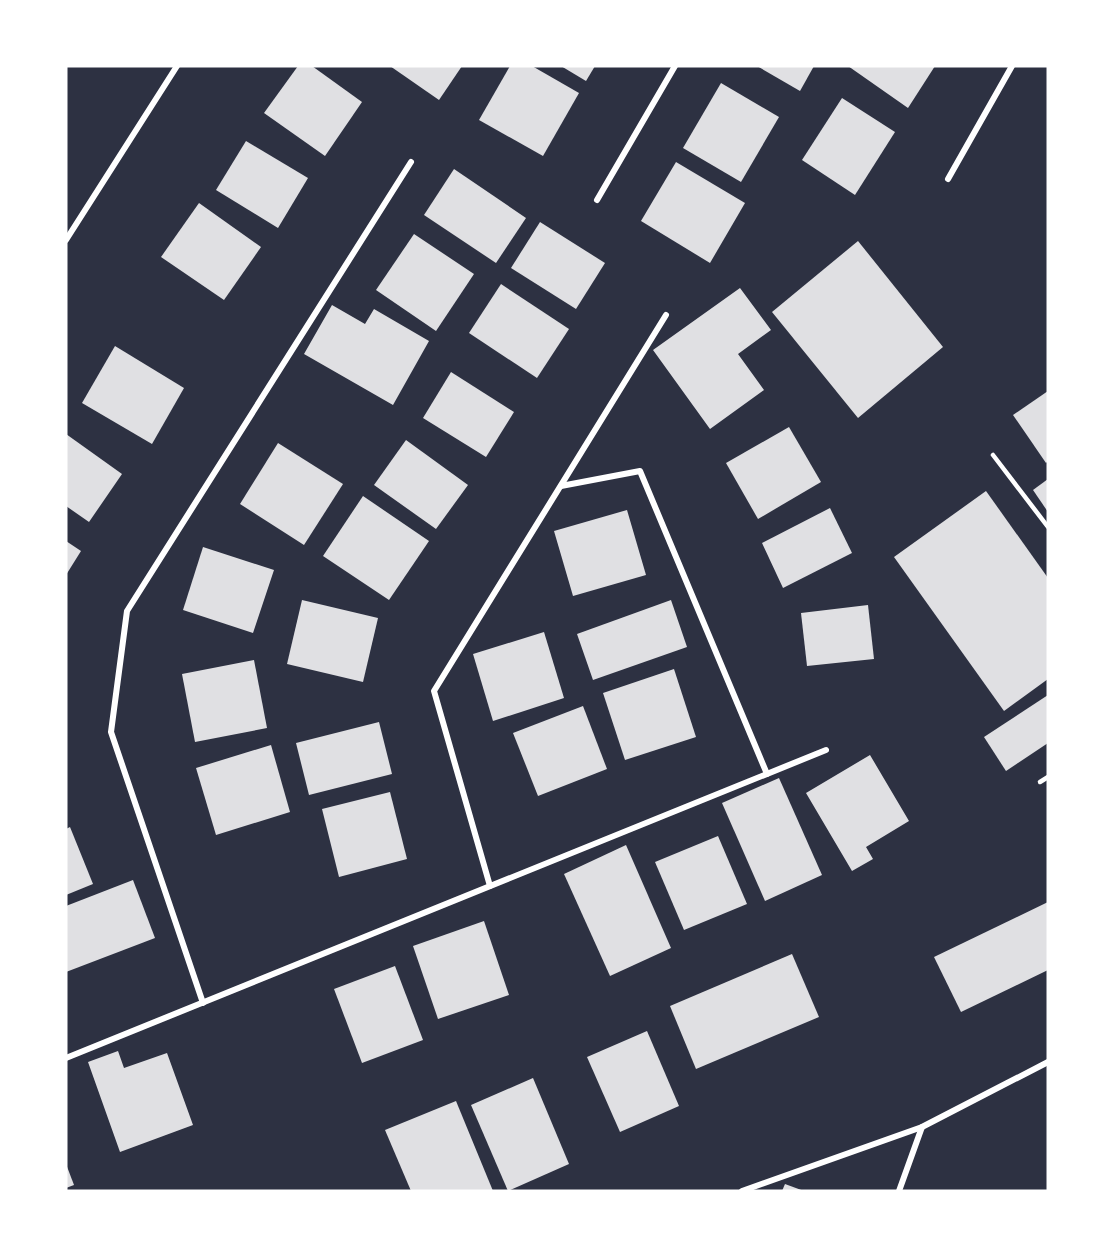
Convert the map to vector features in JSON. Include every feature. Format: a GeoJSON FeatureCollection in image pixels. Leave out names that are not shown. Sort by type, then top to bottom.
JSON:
{"type":"FeatureCollection","features":[{"type":"Feature","properties":{"kind":"street"},"geometry":{"type":"LineString","coordinates":[[66,240],[177,66]]}},
{"type":"Feature","properties":{"kind":"street"},"geometry":{"type":"LineString","coordinates":[[597,200],[675,66]]}},
{"type":"Feature","properties":{"kind":"street"},"geometry":{"type":"LineString","coordinates":[[948,178],[1012,66]]}},
{"type":"Feature","properties":{"kind":"street"},"geometry":{"type":"LineString","coordinates":[[203,1003],[111,732],[127,610],[411,162]]}},
{"type":"Feature","properties":{"kind":"street"},"geometry":{"type":"LineString","coordinates":[[490,886],[434,691],[666,315]]}},
{"type":"Feature","properties":{"kind":"street"},"geometry":{"type":"LineString","coordinates":[[561,486],[640,471],[767,774]]}},
{"type":"Feature","properties":{"kind":"street"},"geometry":{"type":"LineString","coordinates":[[66,1058],[826,750]]}},
{"type":"Feature","properties":{"kind":"street"},"geometry":{"type":"LineString","coordinates":[[742,1191],[922,1127],[1048,1062]]}},
{"type":"Feature","properties":{"kind":"street"},"geometry":{"type":"LineString","coordinates":[[899,1191],[922,1127]]}},
{"type":"Feature","properties":{"kind":"lane"},"geometry":{"type":"LineString","coordinates":[[993,455],[1048,527]]}},
{"type":"Feature","properties":{"kind":"lane"},"geometry":{"type":"LineString","coordinates":[[1040,782],[1048,777]]}},
{"type":"Feature","properties":{"kind":"building"},"geometry":{"type":"Polygon","coordinates":[[[298,66],[312,66],[362,102],[325,156],[264,113],[298,66]]]}},
{"type":"Feature","properties":{"kind":"building"},"geometry":{"type":"Polygon","coordinates":[[[390,66],[462,66],[439,100],[390,66]]]}},
{"type":"Feature","properties":{"kind":"building"},"geometry":{"type":"Polygon","coordinates":[[[510,66],[532,66],[579,93],[543,156],[479,120],[510,66]]]}},
{"type":"Feature","properties":{"kind":"building"},"geometry":{"type":"Polygon","coordinates":[[[561,66],[595,66],[586,81],[561,66]]]}},
{"type":"Feature","properties":{"kind":"building"},"geometry":{"type":"Polygon","coordinates":[[[757,66],[814,66],[800,91],[757,66]]]}},
{"type":"Feature","properties":{"kind":"building"},"geometry":{"type":"Polygon","coordinates":[[[848,66],[935,66],[908,108],[848,66]]]}},
{"type":"Feature","properties":{"kind":"building"},"geometry":{"type":"Polygon","coordinates":[[[721,83],[779,117],[741,182],[683,148],[721,83]]]}},
{"type":"Feature","properties":{"kind":"building"},"geometry":{"type":"Polygon","coordinates":[[[842,98],[895,132],[855,195],[802,160],[842,98]]]}},
{"type":"Feature","properties":{"kind":"building"},"geometry":{"type":"Polygon","coordinates":[[[246,141],[308,178],[278,228],[216,190],[246,141]]]}},
{"type":"Feature","properties":{"kind":"building"},"geometry":{"type":"Polygon","coordinates":[[[676,162],[745,203],[710,263],[641,221],[676,162]]]}},
{"type":"Feature","properties":{"kind":"building"},"geometry":{"type":"Polygon","coordinates":[[[454,169],[526,218],[496,263],[424,215],[454,169]]]}},
{"type":"Feature","properties":{"kind":"building"},"geometry":{"type":"Polygon","coordinates":[[[199,203],[261,247],[224,300],[161,257],[199,203]]]}},
{"type":"Feature","properties":{"kind":"building"},"geometry":{"type":"Polygon","coordinates":[[[540,222],[605,263],[576,309],[511,268],[540,222]]]}},
{"type":"Feature","properties":{"kind":"building"},"geometry":{"type":"Polygon","coordinates":[[[414,234],[474,274],[436,331],[376,290],[414,234]]]}},
{"type":"Feature","properties":{"kind":"building"},"geometry":{"type":"Polygon","coordinates":[[[858,241],[943,347],[858,418],[772,312],[858,241]]]}},
{"type":"Feature","properties":{"kind":"building"},"geometry":{"type":"Polygon","coordinates":[[[501,284],[569,329],[537,378],[469,333],[501,284]]]}},
{"type":"Feature","properties":{"kind":"building"},"geometry":{"type":"Polygon","coordinates":[[[740,288],[771,330],[738,354],[764,390],[710,429],[653,350],[740,288]]]}},
{"type":"Feature","properties":{"kind":"building"},"geometry":{"type":"Polygon","coordinates":[[[332,305],[365,324],[374,309],[429,341],[393,405],[304,354],[332,305]]]}},
{"type":"Feature","properties":{"kind":"building"},"geometry":{"type":"Polygon","coordinates":[[[115,346],[184,388],[152,444],[82,403],[115,346]]]}},
{"type":"Feature","properties":{"kind":"building"},"geometry":{"type":"Polygon","coordinates":[[[451,372],[514,412],[486,457],[423,418],[451,372]]]}},
{"type":"Feature","properties":{"kind":"building"},"geometry":{"type":"Polygon","coordinates":[[[1048,391],[1048,461],[1046,463],[1013,415],[1048,391]]]}},
{"type":"Feature","properties":{"kind":"building"},"geometry":{"type":"Polygon","coordinates":[[[789,427],[821,482],[758,519],[726,463],[789,427]]]}},
{"type":"Feature","properties":{"kind":"building"},"geometry":{"type":"Polygon","coordinates":[[[66,434],[122,474],[89,522],[66,506],[66,434]]]}},
{"type":"Feature","properties":{"kind":"building"},"geometry":{"type":"Polygon","coordinates":[[[406,440],[468,485],[436,529],[374,485],[406,440]]]}},
{"type":"Feature","properties":{"kind":"building"},"geometry":{"type":"Polygon","coordinates":[[[278,443],[343,484],[304,545],[240,504],[278,443]]]}},
{"type":"Feature","properties":{"kind":"building"},"geometry":{"type":"Polygon","coordinates":[[[1048,479],[1048,512],[1033,490],[1048,479]]]}},
{"type":"Feature","properties":{"kind":"building"},"geometry":{"type":"Polygon","coordinates":[[[986,491],[1048,578],[1048,679],[1004,711],[894,557],[986,491]]]}},
{"type":"Feature","properties":{"kind":"building"},"geometry":{"type":"Polygon","coordinates":[[[363,496],[429,541],[389,600],[323,556],[363,496]]]}},
{"type":"Feature","properties":{"kind":"building"},"geometry":{"type":"Polygon","coordinates":[[[830,508],[852,553],[783,588],[762,543],[830,508]]]}},
{"type":"Feature","properties":{"kind":"building"},"geometry":{"type":"Polygon","coordinates":[[[627,510],[646,575],[573,596],[554,531],[627,510]]]}},
{"type":"Feature","properties":{"kind":"building"},"geometry":{"type":"Polygon","coordinates":[[[66,541],[81,551],[66,575],[66,541]]]}},
{"type":"Feature","properties":{"kind":"building"},"geometry":{"type":"Polygon","coordinates":[[[203,547],[274,570],[253,633],[183,610],[203,547]]]}},
{"type":"Feature","properties":{"kind":"building"},"geometry":{"type":"Polygon","coordinates":[[[302,600],[378,618],[363,682],[287,664],[302,600]]]}},
{"type":"Feature","properties":{"kind":"building"},"geometry":{"type":"Polygon","coordinates":[[[671,600],[687,647],[593,680],[577,634],[671,600]]]}},
{"type":"Feature","properties":{"kind":"building"},"geometry":{"type":"Polygon","coordinates":[[[868,605],[874,659],[807,666],[801,613],[868,605]]]}},
{"type":"Feature","properties":{"kind":"building"},"geometry":{"type":"Polygon","coordinates":[[[544,632],[564,698],[493,721],[473,654],[544,632]]]}},
{"type":"Feature","properties":{"kind":"building"},"geometry":{"type":"Polygon","coordinates":[[[254,660],[267,728],[195,742],[182,674],[254,660]]]}},
{"type":"Feature","properties":{"kind":"building"},"geometry":{"type":"Polygon","coordinates":[[[674,669],[696,737],[625,760],[603,693],[674,669]]]}},
{"type":"Feature","properties":{"kind":"building"},"geometry":{"type":"Polygon","coordinates":[[[1048,695],[1048,743],[1006,771],[984,737],[1048,695]]]}},
{"type":"Feature","properties":{"kind":"building"},"geometry":{"type":"Polygon","coordinates":[[[583,706],[607,769],[538,796],[513,733],[583,706]]]}},
{"type":"Feature","properties":{"kind":"building"},"geometry":{"type":"Polygon","coordinates":[[[379,722],[392,774],[309,795],[296,743],[379,722]]]}},
{"type":"Feature","properties":{"kind":"building"},"geometry":{"type":"Polygon","coordinates":[[[271,745],[290,812],[216,835],[196,768],[271,745]]]}},
{"type":"Feature","properties":{"kind":"building"},"geometry":{"type":"Polygon","coordinates":[[[870,755],[909,821],[866,847],[873,859],[852,871],[806,793],[870,755]]]}},
{"type":"Feature","properties":{"kind":"building"},"geometry":{"type":"Polygon","coordinates":[[[779,778],[822,875],[765,901],[722,803],[779,778]]]}},
{"type":"Feature","properties":{"kind":"building"},"geometry":{"type":"Polygon","coordinates":[[[390,792],[407,859],[339,877],[322,809],[390,792]]]}},
{"type":"Feature","properties":{"kind":"building"},"geometry":{"type":"Polygon","coordinates":[[[70,827],[93,884],[66,895],[66,829],[70,827]]]}},
{"type":"Feature","properties":{"kind":"building"},"geometry":{"type":"Polygon","coordinates":[[[718,836],[747,904],[684,930],[655,862],[718,836]]]}},
{"type":"Feature","properties":{"kind":"building"},"geometry":{"type":"Polygon","coordinates":[[[626,845],[671,948],[610,976],[564,874],[626,845]]]}},
{"type":"Feature","properties":{"kind":"building"},"geometry":{"type":"Polygon","coordinates":[[[133,880],[155,938],[66,972],[66,906],[133,880]]]}},
{"type":"Feature","properties":{"kind":"building"},"geometry":{"type":"Polygon","coordinates":[[[1048,902],[1048,970],[961,1012],[934,957],[1048,902]]]}},
{"type":"Feature","properties":{"kind":"building"},"geometry":{"type":"Polygon","coordinates":[[[484,921],[509,995],[438,1019],[413,946],[484,921]]]}},
{"type":"Feature","properties":{"kind":"building"},"geometry":{"type":"Polygon","coordinates":[[[792,954],[819,1017],[696,1069],[670,1006],[792,954]]]}},
{"type":"Feature","properties":{"kind":"building"},"geometry":{"type":"Polygon","coordinates":[[[395,966],[423,1040],[362,1063],[334,989],[395,966]]]}},
{"type":"Feature","properties":{"kind":"building"},"geometry":{"type":"Polygon","coordinates":[[[647,1031],[679,1106],[620,1132],[587,1057],[647,1031]]]}},
{"type":"Feature","properties":{"kind":"building"},"geometry":{"type":"Polygon","coordinates":[[[118,1051],[124,1068],[167,1053],[193,1125],[120,1152],[88,1062],[118,1051]]]}},
{"type":"Feature","properties":{"kind":"building"},"geometry":{"type":"Polygon","coordinates":[[[533,1078],[569,1164],[508,1191],[471,1105],[533,1078]]]}},
{"type":"Feature","properties":{"kind":"building"},"geometry":{"type":"Polygon","coordinates":[[[456,1101],[493,1191],[411,1191],[385,1130],[456,1101]]]}},
{"type":"Feature","properties":{"kind":"building"},"geometry":{"type":"Polygon","coordinates":[[[66,1164],[74,1185],[66,1188],[66,1164]]]}},
{"type":"Feature","properties":{"kind":"building"},"geometry":{"type":"Polygon","coordinates":[[[785,1184],[804,1191],[782,1191],[785,1184]]]}}]}
